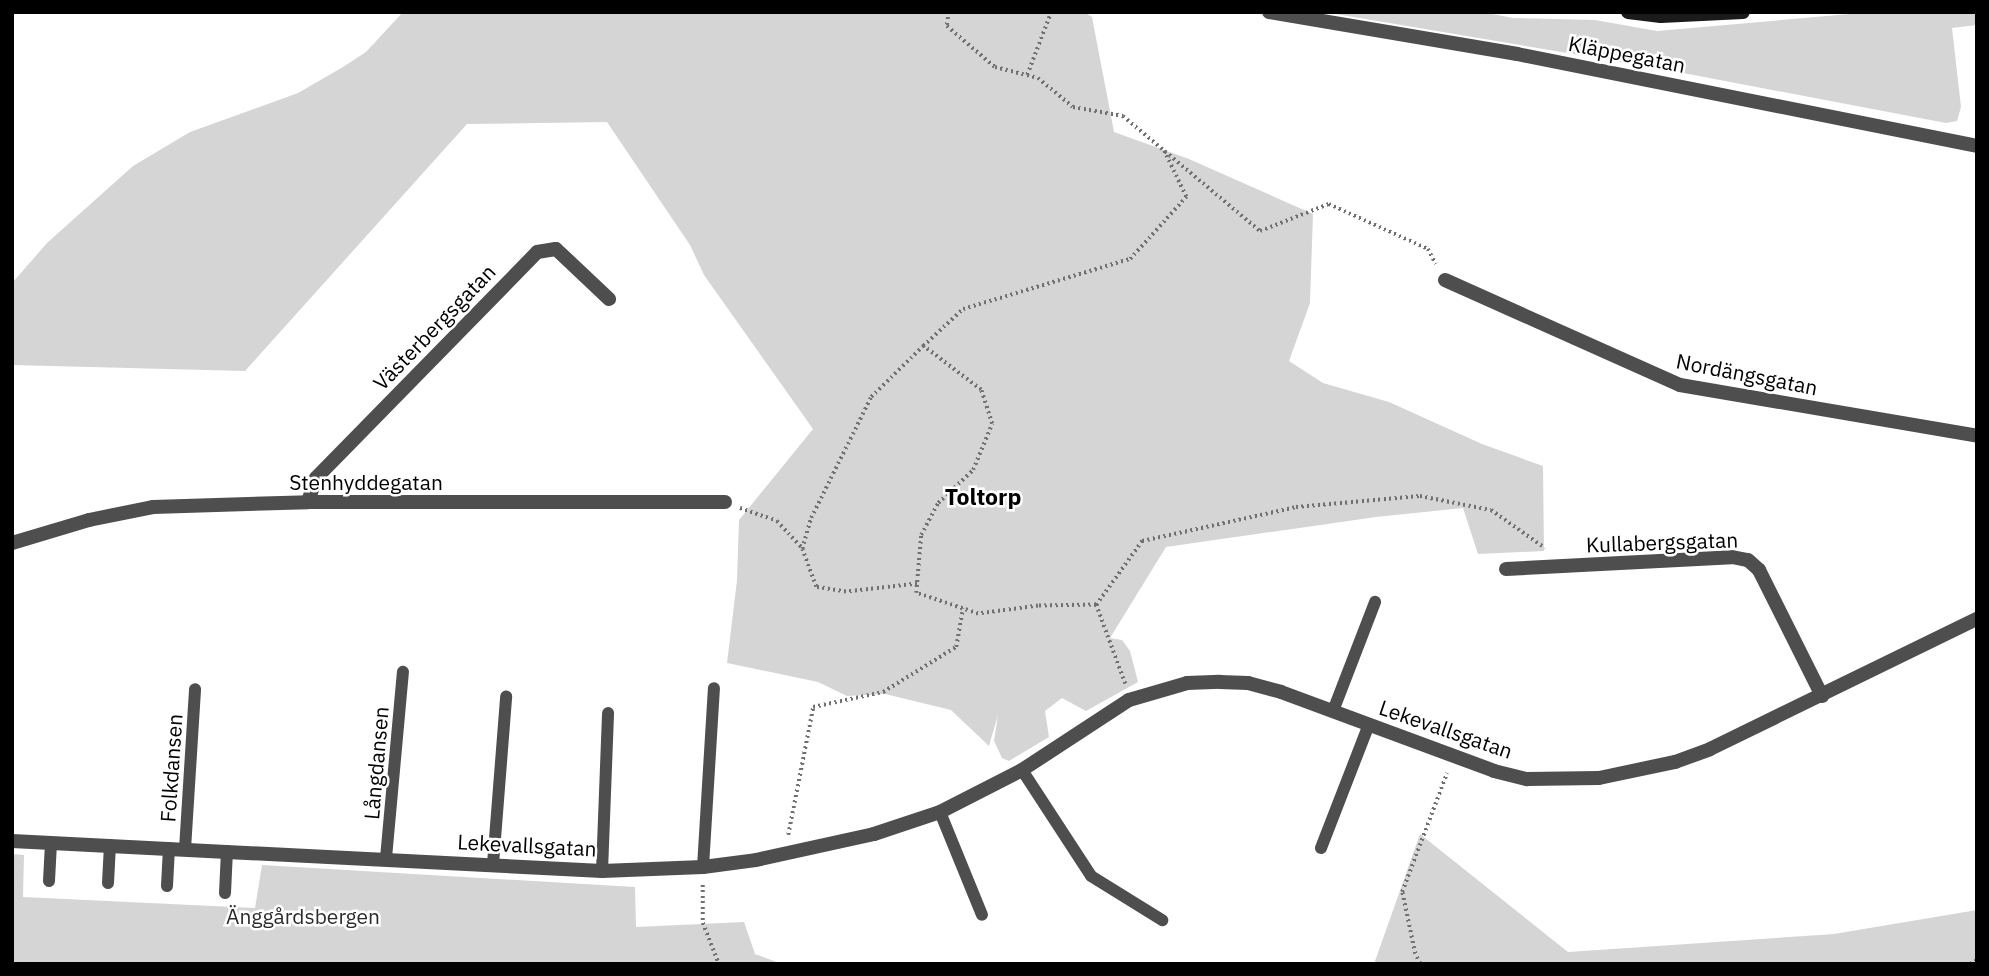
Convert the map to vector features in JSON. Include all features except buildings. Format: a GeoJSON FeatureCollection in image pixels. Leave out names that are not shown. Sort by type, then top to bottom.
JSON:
{"type":"FeatureCollection","features":[{"type":"Feature","properties":{"kind":"street","name":"Kläppegatan"},"geometry":{"type":"LineString","coordinates":[[1269,12],[1517,54],[1977,146]]}},
{"type":"Feature","properties":{"kind":"street"},"geometry":{"type":"LineString","coordinates":[[1628,12],[1661,16],[1743,12]]}},
{"type":"Feature","properties":{"kind":"street","name":"Västerbergsgatan"},"geometry":{"type":"LineString","coordinates":[[308,502],[316,478],[537,252],[556,249],[609,299]]}},
{"type":"Feature","properties":{"kind":"street","name":"Nordängsgatan"},"geometry":{"type":"LineString","coordinates":[[1445,280],[1680,385],[1977,436]]}},
{"type":"Feature","properties":{"kind":"street","name":"Stenhyddegatan"},"geometry":{"type":"LineString","coordinates":[[12,543],[89,520],[153,507],[308,502],[725,502]]}},
{"type":"Feature","properties":{"kind":"street","name":"Kullabergsgatan"},"geometry":{"type":"LineString","coordinates":[[1506,569],[1732,556],[1748,560],[1759,570],[1822,696]]}},
{"type":"Feature","properties":{"kind":"street","name":"Lekevallsgatan"},"geometry":{"type":"LineString","coordinates":[[12,841],[602,870],[703,867],[784,854],[874,834],[940,812],[1022,770],[1129,700],[1187,683],[1220,681],[1281,692],[1453,756],[1527,779],[1599,778],[1639,771],[1698,753],[1822,696],[1977,619]]}},
{"type":"Feature","properties":{"kind":"lane"},"geometry":{"type":"LineString","coordinates":[[1333,711],[1375,602]]}},
{"type":"Feature","properties":{"kind":"lane","name":"Långdansen"},"geometry":{"type":"LineString","coordinates":[[386,858],[403,672]]}},
{"type":"Feature","properties":{"kind":"lane","name":"Folkdansen"},"geometry":{"type":"LineString","coordinates":[[185,849],[195,688]]}},
{"type":"Feature","properties":{"kind":"lane"},"geometry":{"type":"LineString","coordinates":[[703,867],[714,688]]}},
{"type":"Feature","properties":{"kind":"lane"},"geometry":{"type":"LineString","coordinates":[[493,864],[506,696]]}},
{"type":"Feature","properties":{"kind":"lane"},"geometry":{"type":"LineString","coordinates":[[602,870],[608,713]]}},
{"type":"Feature","properties":{"kind":"lane"},"geometry":{"type":"LineString","coordinates":[[1321,848],[1369,724]]}},
{"type":"Feature","properties":{"kind":"lane"},"geometry":{"type":"LineString","coordinates":[[1022,770],[1091,876],[1162,920]]}},
{"type":"Feature","properties":{"kind":"lane"},"geometry":{"type":"LineString","coordinates":[[940,812],[982,915]]}},
{"type":"Feature","properties":{"kind":"lane"},"geometry":{"type":"LineString","coordinates":[[49,881],[51,843]]}},
{"type":"Feature","properties":{"kind":"lane"},"geometry":{"type":"LineString","coordinates":[[108,883],[110,845]]}},
{"type":"Feature","properties":{"kind":"lane"},"geometry":{"type":"LineString","coordinates":[[167,886],[169,848]]}},
{"type":"Feature","properties":{"kind":"lane"},"geometry":{"type":"LineString","coordinates":[[225,893],[227,851]]}},
{"type":"Feature","properties":{"kind":"path"},"geometry":{"type":"LineString","coordinates":[[949,12],[947,26],[995,67],[1038,78],[1073,107],[1123,116],[1260,231],[1329,204],[1428,249],[1445,280]]}},
{"type":"Feature","properties":{"kind":"path"},"geometry":{"type":"LineString","coordinates":[[1027,75],[1051,12]]}},
{"type":"Feature","properties":{"kind":"path"},"geometry":{"type":"LineString","coordinates":[[802,549],[811,518],[871,397],[963,309],[1130,259],[1186,197],[1164,151]]}},
{"type":"Feature","properties":{"kind":"path"},"geometry":{"type":"LineString","coordinates":[[923,346],[981,390],[992,424],[973,470],[939,503],[921,535],[916,593],[978,614],[1038,606],[1096,605]]}},
{"type":"Feature","properties":{"kind":"path"},"geometry":{"type":"LineString","coordinates":[[1096,605],[1142,541],[1296,507],[1324,504],[1420,496],[1492,510],[1569,565]]}},
{"type":"Feature","properties":{"kind":"path"},"geometry":{"type":"LineString","coordinates":[[725,502],[777,521],[802,549],[816,587],[846,592],[916,583]]}},
{"type":"Feature","properties":{"kind":"path"},"geometry":{"type":"LineString","coordinates":[[1096,605],[1118,657],[1129,700]]}},
{"type":"Feature","properties":{"kind":"path"},"geometry":{"type":"LineString","coordinates":[[784,854],[813,707],[883,692],[956,647],[963,609]]}},
{"type":"Feature","properties":{"kind":"path"},"geometry":{"type":"LineString","coordinates":[[1420,964],[1415,954],[1402,892],[1453,756]]}},
{"type":"Feature","properties":{"kind":"path"},"geometry":{"type":"LineString","coordinates":[[703,867],[703,923],[719,964]]}},
{"type":"Feature","properties":{"kind":"path"},"geometry":{"type":"LineString","coordinates":[[1970,964],[1977,960]]}},
{"type":"Feature","properties":{"kind":"green space"},"geometry":{"type":"Polygon","coordinates":[[[403,12],[1084,12],[1092,17],[1114,132],[1189,159],[1313,214],[1310,303],[1289,361],[1323,383],[1389,402],[1482,444],[1543,466],[1544,551],[1478,554],[1463,508],[1376,517],[1166,547],[1110,638],[1122,640],[1130,651],[1138,682],[1086,711],[1062,698],[1045,711],[1049,737],[1009,761],[1002,758],[994,741],[998,715],[989,746],[951,710],[885,694],[847,696],[818,682],[727,663],[737,580],[739,520],[813,429],[704,275],[690,245],[607,122],[467,124],[245,371],[12,365],[13,282],[47,243],[133,166],[190,132],[298,93],[366,52],[403,12]]]}},
{"type":"Feature","properties":{"kind":"green space"},"geometry":{"type":"Polygon","coordinates":[[[1324,12],[1482,12],[1513,18],[1595,20],[1657,31],[1872,12],[1977,12],[1977,25],[1952,28],[1961,107],[1957,121],[1946,123],[1662,69],[1324,12]]]}},
{"type":"Feature","properties":{"kind":"green space"},"geometry":{"type":"Polygon","coordinates":[[[1420,834],[1568,952],[1834,934],[1977,910],[1977,964],[1374,964],[1420,834]]]}},
{"type":"Feature","properties":{"kind":"green space","name":"Änggårdsbergen"},"geometry":{"type":"Polygon","coordinates":[[[12,854],[24,855],[23,897],[255,908],[262,865],[635,887],[636,927],[744,922],[755,954],[782,964],[12,964],[12,854]]]}},
{"type":"Feature","properties":{"kind":"district","name":"Toltorp"},"geometry":{"type":"Point","coordinates":[983,496]}}]}
